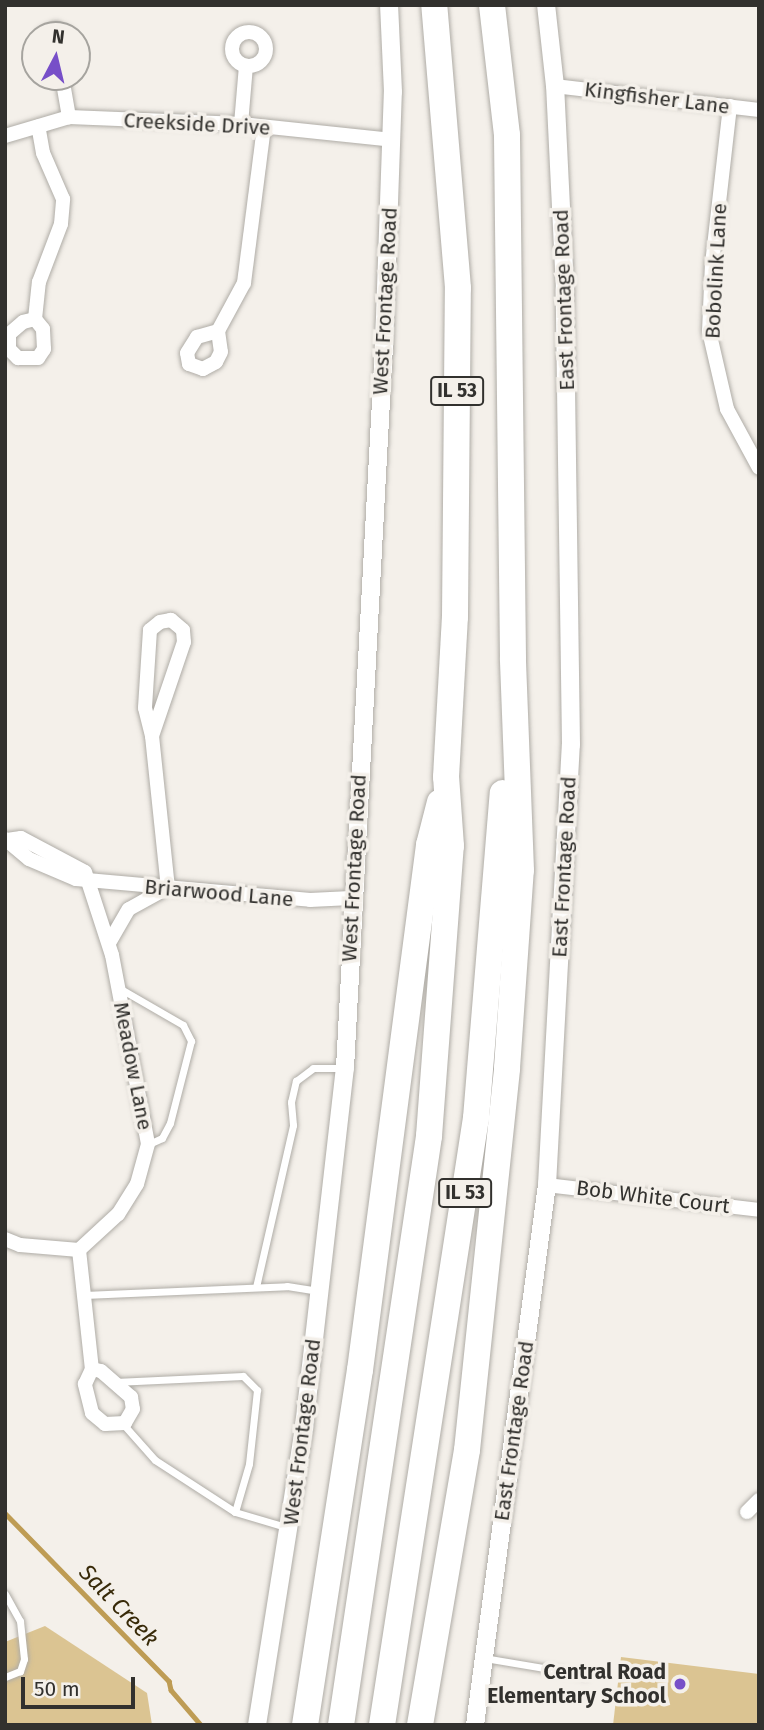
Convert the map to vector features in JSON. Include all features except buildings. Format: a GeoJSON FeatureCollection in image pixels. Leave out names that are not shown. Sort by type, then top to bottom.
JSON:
{"type":"FeatureCollection","features":[{"type":"Feature","properties":{"kind":"highway","name":"IL 53"},"geometry":{"type":"LineString","coordinates":[[341,1725],[429,1136],[451,846],[446,777],[455,617],[458,288],[434,5]]}},
{"type":"Feature","properties":{"kind":"highway","name":"IL 53"},"geometry":{"type":"LineString","coordinates":[[420,1725],[467,1450],[507,1068],[521,870],[513,658],[507,135],[492,5]]}},
{"type":"Feature","properties":{"kind":"highway","name":"IL 53"},"geometry":{"type":"LineString","coordinates":[[382,1725],[477,1118],[513,658]]}},
{"type":"Feature","properties":{"kind":"highway","name":"IL 53"},"geometry":{"type":"LineString","coordinates":[[305,1725],[360,1370],[429,845],[446,777]]}},
{"type":"Feature","properties":{"kind":"street","name":"West Frontage Road"},"geometry":{"type":"LineString","coordinates":[[257,1725],[290,1528],[345,1068],[351,898],[392,140],[389,5]]}},
{"type":"Feature","properties":{"kind":"street","name":"East Frontage Road"},"geometry":{"type":"LineString","coordinates":[[475,1725],[547,1185],[571,745],[565,289],[555,86],[546,5]]}},
{"type":"Feature","properties":{"kind":"street"},"geometry":{"type":"LineString","coordinates":[[241,124],[246,66]]}},
{"type":"Feature","properties":{"kind":"street","name":"Kingfisher Lane"},"geometry":{"type":"LineString","coordinates":[[555,86],[759,110]]}},
{"type":"Feature","properties":{"kind":"street"},"geometry":{"type":"LineString","coordinates":[[64,91],[69,117]]}},
{"type":"Feature","properties":{"kind":"street","name":"Bobolink Lane"},"geometry":{"type":"LineString","coordinates":[[730,106],[712,263],[709,331],[727,409],[759,468]]}},
{"type":"Feature","properties":{"kind":"street","name":"Creekside Drive"},"geometry":{"type":"LineString","coordinates":[[5,136],[69,117],[241,124],[392,140]]}},
{"type":"Feature","properties":{"kind":"street"},"geometry":{"type":"LineString","coordinates":[[35,319],[39,282],[61,224],[63,199],[43,153],[38,126]]}},
{"type":"Feature","properties":{"kind":"street"},"geometry":{"type":"LineString","coordinates":[[218,331],[244,283],[264,127]]}},
{"type":"Feature","properties":{"kind":"street"},"geometry":{"type":"LineString","coordinates":[[109,943],[129,909],[168,888],[152,736],[145,713],[150,630],[160,622],[171,620],[183,630],[184,642],[152,736]]}},
{"type":"Feature","properties":{"kind":"street"},"geometry":{"type":"LineString","coordinates":[[6,839],[40,856],[83,869],[88,879]]}},
{"type":"Feature","properties":{"kind":"street","name":"Briarwood Lane"},"geometry":{"type":"LineString","coordinates":[[88,879],[310,900],[351,898]]}},
{"type":"Feature","properties":{"kind":"street","name":"Meadow Lane"},"geometry":{"type":"LineString","coordinates":[[79,1250],[118,1214],[137,1184],[148,1144],[109,943],[88,879]]}},
{"type":"Feature","properties":{"kind":"street","name":"Bob White Court"},"geometry":{"type":"LineString","coordinates":[[547,1185],[759,1210]]}},
{"type":"Feature","properties":{"kind":"street"},"geometry":{"type":"LineString","coordinates":[[5,1240],[20,1245],[79,1250],[92,1369],[85,1384],[92,1413],[106,1424],[123,1424],[134,1405],[115,1382],[92,1369]]}},
{"type":"Feature","properties":{"kind":"street"},"geometry":{"type":"LineString","coordinates":[[747,1512],[759,1500]]}},
{"type":"Feature","properties":{"kind":"lane"},"geometry":{"type":"LineString","coordinates":[[147,678],[169,682]]}},
{"type":"Feature","properties":{"kind":"lane"},"geometry":{"type":"LineString","coordinates":[[118,988],[183,1025],[191,1041],[170,1123],[162,1138],[148,1144]]}},
{"type":"Feature","properties":{"kind":"lane"},"geometry":{"type":"LineString","coordinates":[[256,1287],[293,1125],[291,1102],[296,1081],[313,1068],[345,1068]]}},
{"type":"Feature","properties":{"kind":"lane"},"geometry":{"type":"LineString","coordinates":[[83,1295],[256,1287],[319,1292]]}},
{"type":"Feature","properties":{"kind":"lane"},"geometry":{"type":"LineString","coordinates":[[115,1382],[243,1376],[257,1390],[249,1464],[235,1512]]}},
{"type":"Feature","properties":{"kind":"lane"},"geometry":{"type":"LineString","coordinates":[[123,1424],[155,1460],[235,1512],[290,1528]]}},
{"type":"Feature","properties":{"kind":"lane"},"geometry":{"type":"LineString","coordinates":[[5,1594],[20,1620],[24,1659],[20,1671],[5,1676]]}},
{"type":"Feature","properties":{"kind":"lane"},"geometry":{"type":"LineString","coordinates":[[484,1657],[586,1675]]}},
{"type":"Feature","properties":{"kind":"shaded area"},"geometry":{"type":"Polygon","coordinates":[[[45,1626],[147,1693],[152,1725],[5,1725],[5,1642],[45,1626]]]}},
{"type":"Feature","properties":{"kind":"shaded area"},"geometry":{"type":"Polygon","coordinates":[[[621,1657],[759,1674],[759,1725],[613,1725],[621,1657]]]}},
{"type":"Feature","properties":{"kind":"waterway","name":"Salt Creek"},"geometry":{"type":"LineString","coordinates":[[5,1513],[169,1681],[171,1690],[201,1725]]}},
{"type":"Feature","properties":{"kind":"place","name":"Central Road Elementary School"},"geometry":{"type":"Point","coordinates":[680,1684]}}]}
